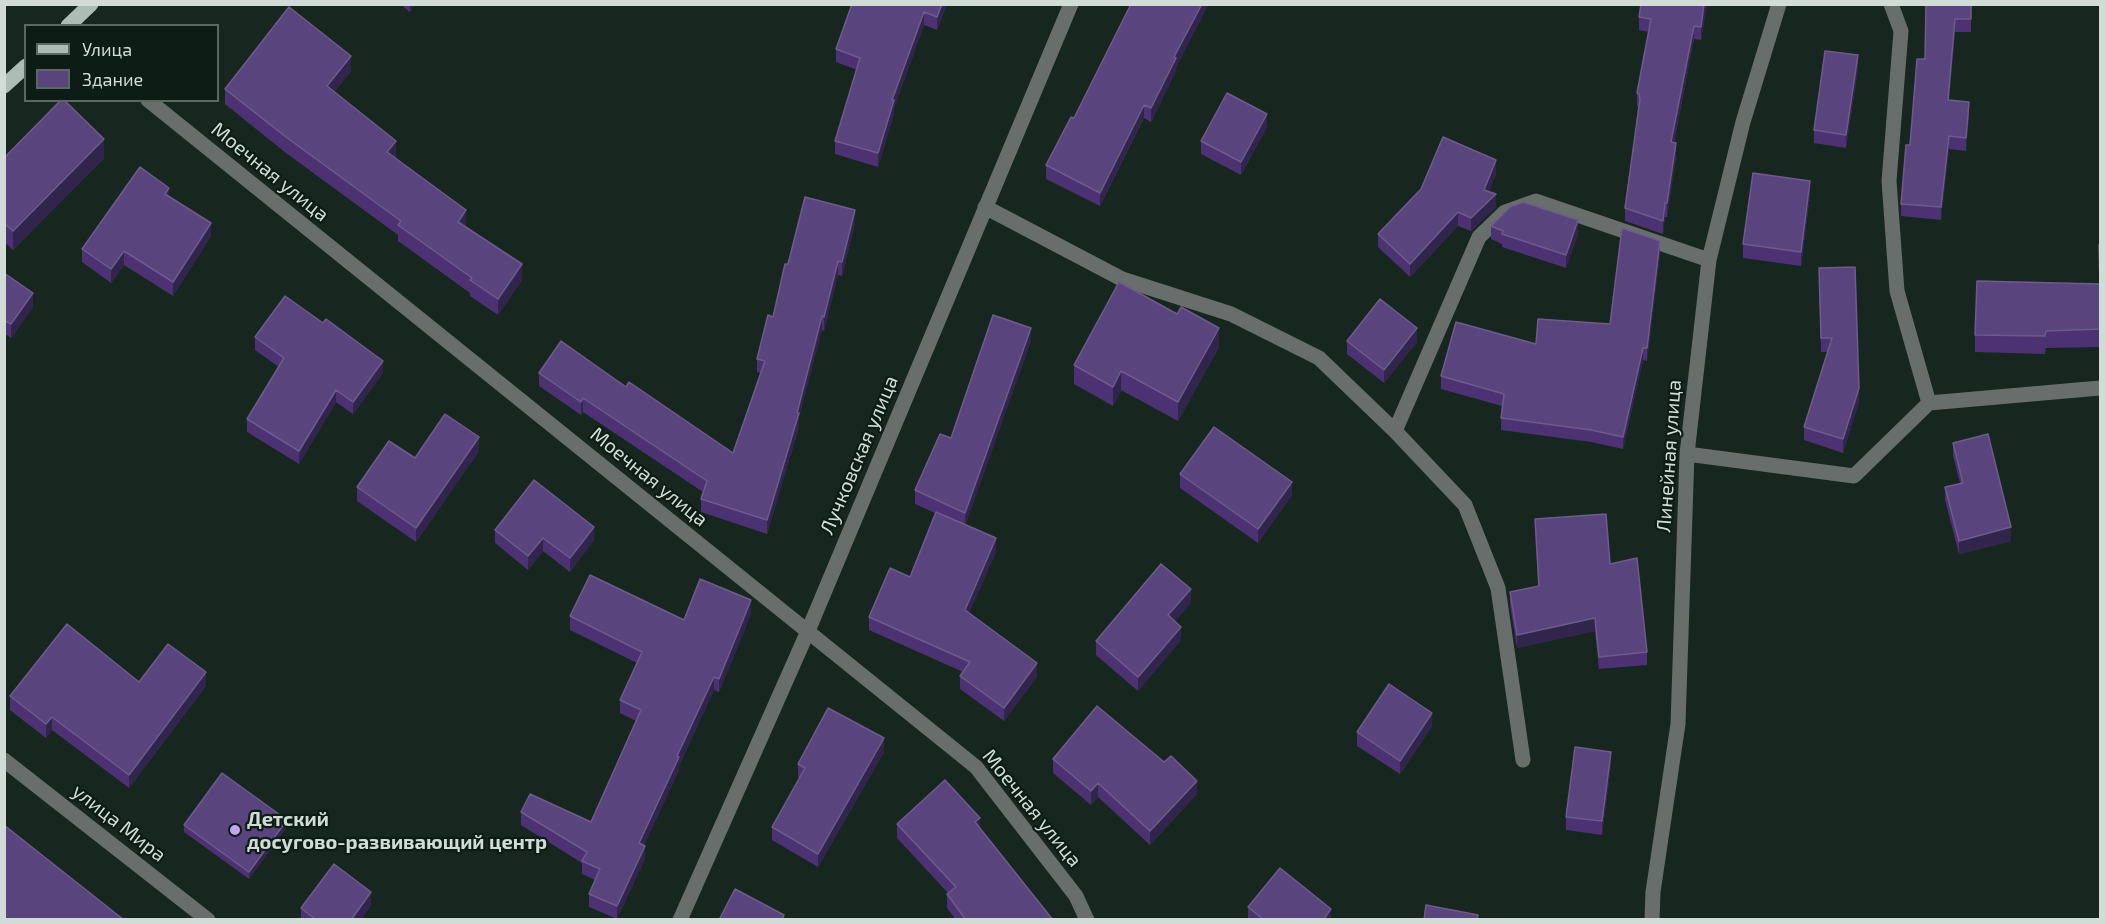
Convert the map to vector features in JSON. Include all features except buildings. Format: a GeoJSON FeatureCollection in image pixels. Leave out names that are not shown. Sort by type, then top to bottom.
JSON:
{"type":"FeatureCollection","features":[{"type":"Feature","properties":{"kind":"main road"},"geometry":{"type":"LineString","coordinates":[[70,24],[91,4]]}},
{"type":"Feature","properties":{"kind":"main road"},"geometry":{"type":"LineString","coordinates":[[4,86],[24,68]]}},
{"type":"Feature","properties":{"kind":"street","name":"Лучковская улица"},"geometry":{"type":"LineString","coordinates":[[680,920],[808,631],[1071,4]]}},
{"type":"Feature","properties":{"kind":"street","name":"Линейная улица"},"geometry":{"type":"LineString","coordinates":[[1652,920],[1653,892],[1678,724],[1687,454],[1709,260],[1743,122],[1779,4]]}},
{"type":"Feature","properties":{"kind":"street"},"geometry":{"type":"LineString","coordinates":[[1891,4],[1901,31],[1889,181],[1897,291],[1929,403]]}},
{"type":"Feature","properties":{"kind":"street","name":"Моечная улица"},"geometry":{"type":"LineString","coordinates":[[150,102],[976,767],[1076,896],[1087,920]]}},
{"type":"Feature","properties":{"kind":"street"},"geometry":{"type":"LineString","coordinates":[[1395,432],[1479,237],[1505,212],[1536,201],[1709,260]]}},
{"type":"Feature","properties":{"kind":"street"},"geometry":{"type":"LineString","coordinates":[[985,207],[1122,279],[1230,314],[1319,358],[1395,432],[1465,505],[1498,588],[1523,760]]}},
{"type":"Feature","properties":{"kind":"street"},"geometry":{"type":"LineString","coordinates":[[1687,454],[1854,476],[1929,403],[2100,388]]}},
{"type":"Feature","properties":{"kind":"street","name":"улица Мира"},"geometry":{"type":"LineString","coordinates":[[4,760],[208,920]]}},
{"type":"Feature","properties":{"kind":"place","name":"Детский досугово-развивающий центр"},"geometry":{"type":"Point","coordinates":[235,830]}}]}
